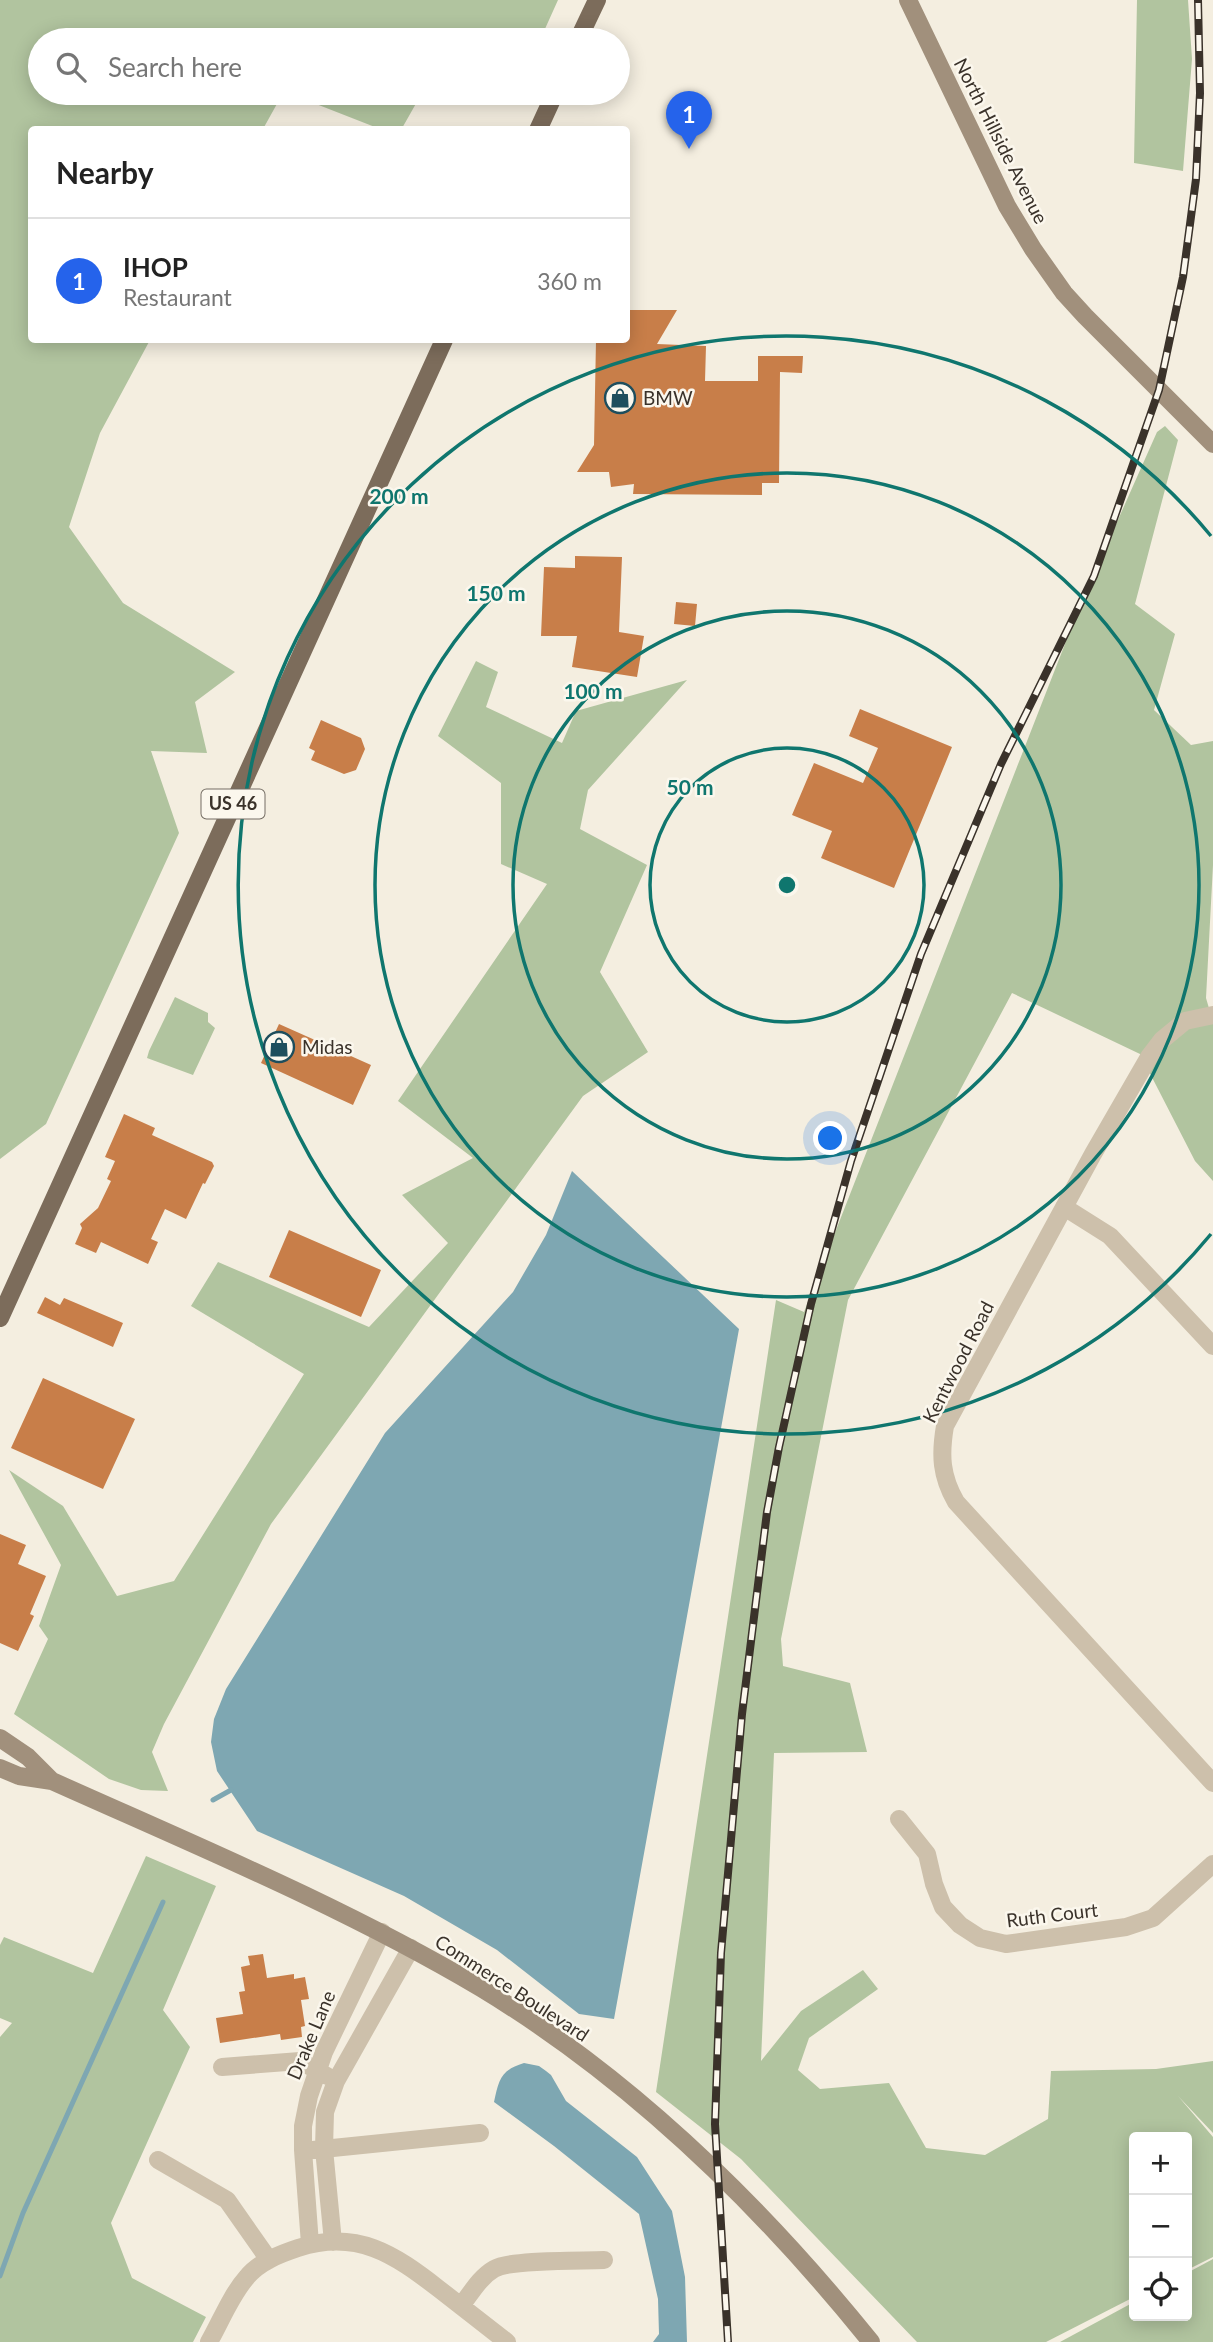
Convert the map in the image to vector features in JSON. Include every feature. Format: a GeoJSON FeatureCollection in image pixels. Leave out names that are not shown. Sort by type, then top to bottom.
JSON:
{"type":"FeatureCollection","features":[{"type":"Feature","properties":{"kind":"main road"},"geometry":{"type":"LineString","coordinates":[[584,28],[597,0]]}},
{"type":"Feature","properties":{"kind":"main road","name":"North Hillside Avenue"},"geometry":{"type":"LineString","coordinates":[[908,0],[1007,206],[1032,249],[1064,293],[1085,316],[1213,444]]}},
{"type":"Feature","properties":{"kind":"main road"},"geometry":{"type":"LineString","coordinates":[[540,126],[549,105]]}},
{"type":"Feature","properties":{"kind":"main road","name":"US 46"},"geometry":{"type":"LineString","coordinates":[[0,1318],[443,343]]}},
{"type":"Feature","properties":{"kind":"main road","name":"Commerce Boulevard"},"geometry":{"type":"LineString","coordinates":[[0,1738],[28,1757],[52,1781]]}},
{"type":"Feature","properties":{"kind":"main road","name":"Commerce Boulevard"},"geometry":{"type":"LineString","coordinates":[[0,1768],[19,1776],[52,1781],[281,1884],[411,1948],[483,1990],[555,2037],[661,2120],[737,2189],[825,2285],[871,2342]]}},
{"type":"Feature","properties":{"kind":"street","name":"Kentwood Road"},"geometry":{"type":"LineString","coordinates":[[1213,1015],[1185,1021],[1162,1040],[1149,1057],[945,1426],[941,1450],[946,1485],[956,1502],[1213,1783]]}},
{"type":"Feature","properties":{"kind":"street"},"geometry":{"type":"LineString","coordinates":[[1064,1207],[1110,1236],[1213,1346]]}},
{"type":"Feature","properties":{"kind":"street","name":"Ruth Court"},"geometry":{"type":"LineString","coordinates":[[899,1819],[927,1854],[943,1907],[960,1926],[981,1938],[1006,1944],[1126,1927],[1153,1918],[1213,1864]]}},
{"type":"Feature","properties":{"kind":"street","name":"Drake Lane"},"geometry":{"type":"LineString","coordinates":[[310,2244],[303,2150],[303,2126],[309,2095],[317,2070],[382,1933]]}},
{"type":"Feature","properties":{"kind":"street"},"geometry":{"type":"LineString","coordinates":[[334,2242],[324,2149],[325,2112],[336,2081],[411,1948]]}},
{"type":"Feature","properties":{"kind":"street"},"geometry":{"type":"LineString","coordinates":[[222,2067],[300,2061],[336,2081]]}},
{"type":"Feature","properties":{"kind":"street"},"geometry":{"type":"LineString","coordinates":[[303,2150],[480,2133]]}},
{"type":"Feature","properties":{"kind":"street"},"geometry":{"type":"LineString","coordinates":[[158,2160],[227,2200],[269,2260]]}},
{"type":"Feature","properties":{"kind":"street"},"geometry":{"type":"LineString","coordinates":[[209,2342],[247,2276],[269,2260],[310,2244],[334,2242],[366,2245],[392,2255],[461,2306],[494,2338]]}},
{"type":"Feature","properties":{"kind":"street"},"geometry":{"type":"LineString","coordinates":[[461,2306],[482,2278],[495,2268],[517,2263],[604,2260]]}},
{"type":"Feature","properties":{"kind":"green space"},"geometry":{"type":"Polygon","coordinates":[[[0,0],[558,0],[545,28],[28,28],[28,105],[276,105],[265,126],[28,126],[28,343],[148,343],[100,433],[69,527],[123,603],[235,672],[195,702],[207,753],[151,751],[179,833],[46,1124],[0,1159],[0,0]]]}},
{"type":"Feature","properties":{"kind":"green space"},"geometry":{"type":"Polygon","coordinates":[[[1137,0],[1188,0],[1192,59],[1183,171],[1134,163],[1137,0]]]}},
{"type":"Feature","properties":{"kind":"green space"},"geometry":{"type":"Polygon","coordinates":[[[319,105],[415,105],[403,126],[372,126],[319,105]]]}},
{"type":"Feature","properties":{"kind":"green space"},"geometry":{"type":"Polygon","coordinates":[[[1165,426],[1178,440],[1135,604],[1175,634],[1154,710],[1191,745],[1213,741],[1213,865],[1206,998],[1213,1022],[1213,1181],[1195,1161],[1140,1054],[1012,993],[848,1300],[781,1639],[783,1666],[850,1683],[867,1752],[774,1753],[761,2061],[801,2011],[863,1970],[878,1989],[809,2038],[798,2070],[820,2089],[889,2083],[926,2148],[985,2155],[1048,2119],[1051,2071],[1156,2069],[1213,2061],[1213,2133],[1178,2096],[1213,2137],[1213,2257],[1192,2268],[1192,2132],[1129,2132],[1129,2300],[1046,2342],[917,2342],[741,2159],[656,2092],[776,1300],[804,1312],[1081,603],[1157,432],[1165,426]]]}},
{"type":"Feature","properties":{"kind":"green space"},"geometry":{"type":"Polygon","coordinates":[[[476,661],[498,672],[486,707],[562,743],[576,711],[687,680],[588,790],[580,829],[647,865],[600,972],[648,1052],[583,1096],[271,1524],[164,1724],[152,1752],[168,1791],[141,1790],[109,1779],[14,1714],[48,1639],[39,1626],[61,1565],[9,1470],[63,1506],[117,1596],[174,1581],[304,1374],[191,1306],[218,1262],[369,1327],[448,1243],[402,1195],[473,1158],[398,1101],[547,884],[501,864],[501,783],[438,736],[476,661]]]}},
{"type":"Feature","properties":{"kind":"green space"},"geometry":{"type":"Polygon","coordinates":[[[175,997],[208,1013],[208,1022],[215,1028],[193,1075],[147,1058],[175,997]]]}},
{"type":"Feature","properties":{"kind":"green space"},"geometry":{"type":"Polygon","coordinates":[[[146,1856],[216,1886],[163,2010],[190,2047],[111,2223],[132,2278],[206,2317],[193,2342],[0,2342],[0,2037],[12,2023],[0,2018],[0,1945],[4,1937],[93,1973],[146,1856]]]}},
{"type":"Feature","properties":{"kind":"green space"},"geometry":{"type":"Polygon","coordinates":[[[1213,2259],[1213,2342],[1060,2342],[1129,2305],[1129,2321],[1192,2321],[1192,2270],[1213,2259]]]}},
{"type":"Feature","properties":{"kind":"water"},"geometry":{"type":"Polygon","coordinates":[[[572,1171],[739,1329],[614,2019],[579,2014],[497,1950],[404,1896],[257,1831],[217,1771],[211,1742],[214,1719],[226,1689],[385,1433],[513,1292],[546,1235],[572,1171]]]}},
{"type":"Feature","properties":{"kind":"water"},"geometry":{"type":"Polygon","coordinates":[[[524,2063],[539,2066],[551,2075],[566,2101],[637,2157],[672,2211],[685,2277],[687,2342],[653,2342],[659,2334],[658,2299],[639,2214],[494,2102],[502,2076],[524,2063]]]}},
{"type":"Feature","properties":{"kind":"building"},"geometry":{"type":"Polygon","coordinates":[[[630,310],[677,310],[657,344],[706,346],[705,381],[758,381],[758,356],[803,356],[802,373],[780,372],[779,483],[762,483],[762,495],[633,494],[634,484],[611,487],[609,472],[577,472],[594,445],[596,343],[630,343],[630,310]]]}},
{"type":"Feature","properties":{"kind":"building"},"geometry":{"type":"Polygon","coordinates":[[[575,556],[622,557],[619,632],[644,636],[637,677],[572,667],[577,636],[541,636],[544,567],[575,568],[575,556]]]}},
{"type":"Feature","properties":{"kind":"building"},"geometry":{"type":"Polygon","coordinates":[[[676,602],[697,604],[695,626],[674,624],[676,602]]]}},
{"type":"Feature","properties":{"kind":"building"},"geometry":{"type":"Polygon","coordinates":[[[860,709],[952,747],[894,888],[821,858],[832,831],[792,815],[814,763],[863,783],[878,748],[849,736],[860,709]]]}},
{"type":"Feature","properties":{"kind":"building"},"geometry":{"type":"Polygon","coordinates":[[[321,720],[361,738],[365,749],[356,770],[344,774],[311,760],[315,751],[309,748],[321,720]]]}},
{"type":"Feature","properties":{"kind":"building"},"geometry":{"type":"Polygon","coordinates":[[[279,1024],[371,1065],[353,1105],[261,1063],[279,1024]]]}},
{"type":"Feature","properties":{"kind":"building"},"geometry":{"type":"Polygon","coordinates":[[[124,1114],[155,1128],[152,1135],[212,1162],[214,1166],[186,1219],[165,1209],[151,1239],[158,1242],[148,1264],[101,1242],[96,1253],[75,1244],[82,1228],[80,1224],[98,1208],[111,1181],[107,1179],[115,1161],[105,1157],[124,1114]]]}},
{"type":"Feature","properties":{"kind":"building"},"geometry":{"type":"Polygon","coordinates":[[[289,1230],[381,1270],[361,1317],[269,1277],[289,1230]]]}},
{"type":"Feature","properties":{"kind":"building"},"geometry":{"type":"Polygon","coordinates":[[[45,1297],[60,1305],[64,1298],[123,1323],[113,1347],[37,1313],[45,1297]]]}},
{"type":"Feature","properties":{"kind":"building"},"geometry":{"type":"Polygon","coordinates":[[[43,1378],[135,1419],[103,1489],[11,1448],[43,1378]]]}},
{"type":"Feature","properties":{"kind":"building"},"geometry":{"type":"Polygon","coordinates":[[[0,1534],[26,1545],[18,1564],[46,1576],[30,1614],[34,1616],[18,1651],[0,1643],[0,1534]]]}},
{"type":"Feature","properties":{"kind":"building"},"geometry":{"type":"Polygon","coordinates":[[[263,1954],[267,1978],[294,1974],[294,1979],[305,1977],[309,1999],[301,2000],[305,2026],[301,2027],[302,2037],[281,2040],[280,2034],[220,2043],[216,2018],[243,2014],[239,1992],[245,1991],[241,1967],[250,1965],[248,1956],[263,1954]]]}},
{"type":"Feature","properties":{"kind":"waterway"},"geometry":{"type":"LineString","coordinates":[[213,1800],[231,1790]]}},
{"type":"Feature","properties":{"kind":"waterway"},"geometry":{"type":"LineString","coordinates":[[0,2276],[23,2213],[163,1902]]}},
{"type":"Feature","properties":{"kind":"railway"},"geometry":{"type":"LineString","coordinates":[[728,2342],[715,2124],[721,1953],[742,1714],[767,1512],[779,1447],[811,1304],[851,1161],[921,954],[1001,764],[1094,576],[1159,390],[1183,277],[1196,179],[1200,93],[1198,0]]}},
{"type":"Feature","properties":{"kind":"place","name":"IHOP"},"geometry":{"type":"Point","coordinates":[689,149]}},
{"type":"Feature","properties":{"kind":"place","name":"BMW"},"geometry":{"type":"Point","coordinates":[620,398]}},
{"type":"Feature","properties":{"kind":"place","name":"Midas"},"geometry":{"type":"Point","coordinates":[279,1047]}}]}
